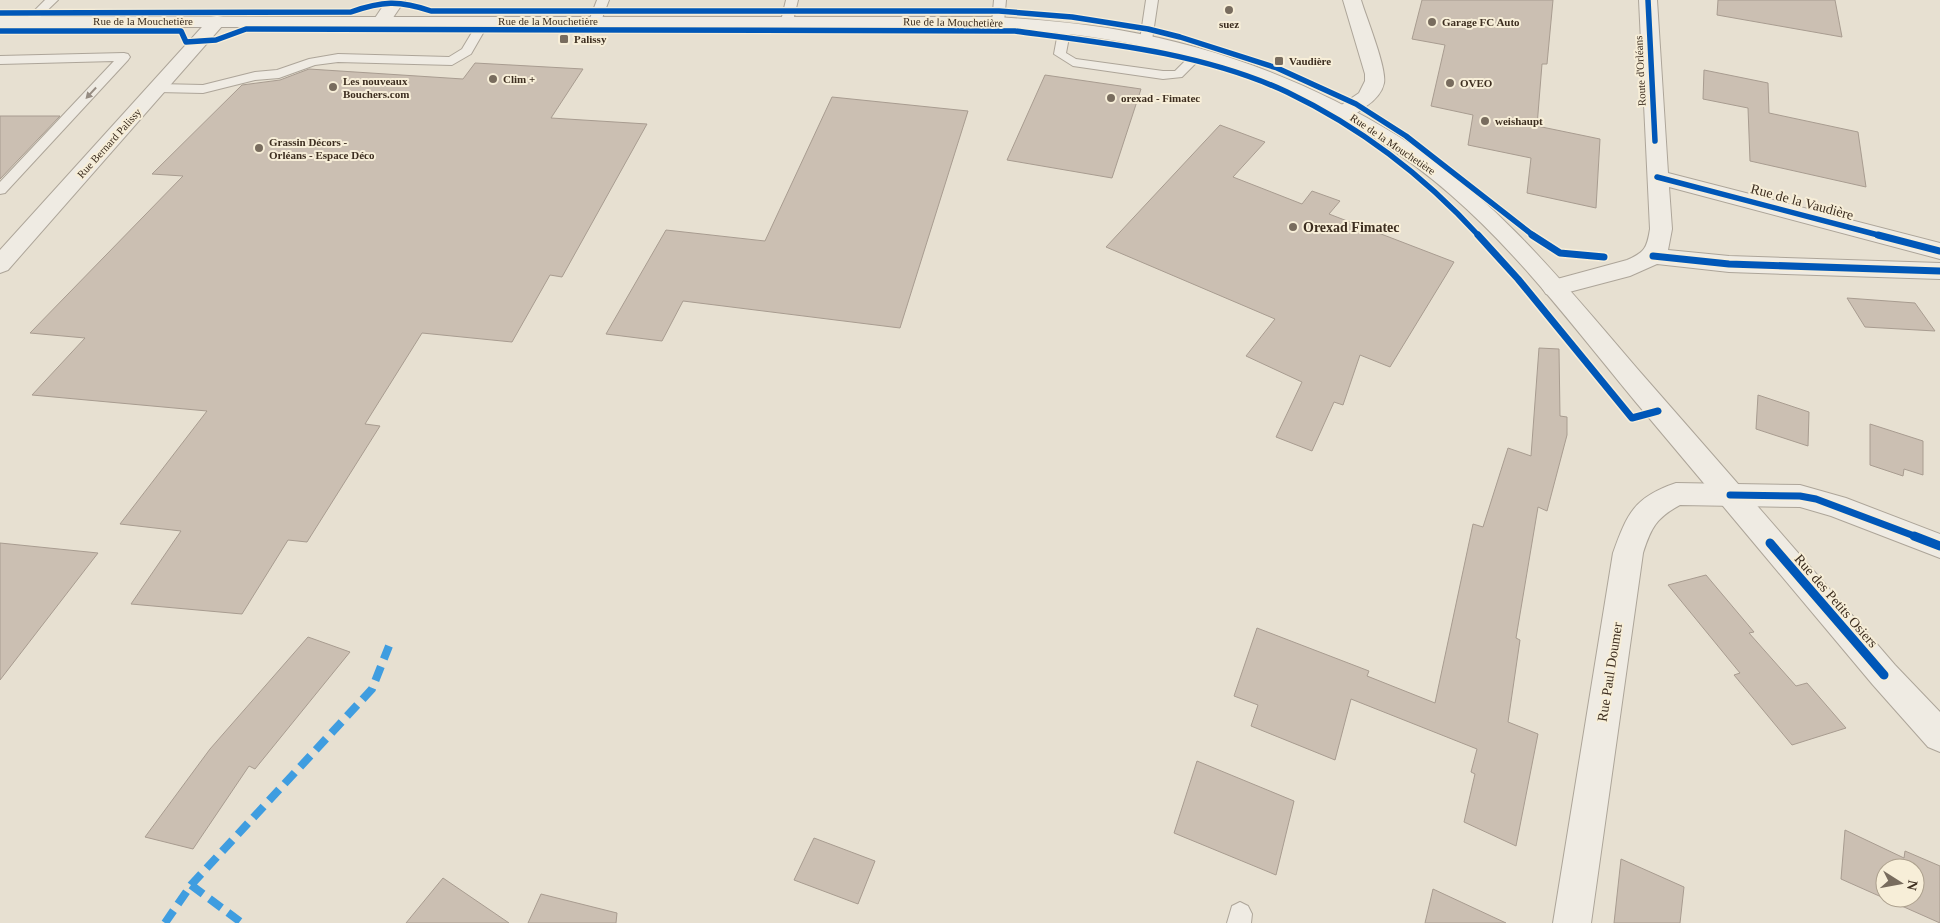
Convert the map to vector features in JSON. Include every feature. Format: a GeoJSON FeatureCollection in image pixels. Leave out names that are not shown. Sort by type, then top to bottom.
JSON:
{"type":"FeatureCollection","features":[{"type":"Feature","properties":{"kind":"street"},"geometry":{"type":"LineString","coordinates":[[382,21],[396,0]]}},
{"type":"Feature","properties":{"kind":"street"},"geometry":{"type":"LineString","coordinates":[[1344,112],[1366,98],[1376,84],[1375,74],[1352,0]]}},
{"type":"Feature","properties":{"kind":"street","name":"Route d'Orléans"},"geometry":{"type":"LineString","coordinates":[[1648,0],[1661,229],[1658,246],[1653,256]]}},
{"type":"Feature","properties":{"kind":"street","name":"Rue Bernard Palissy"},"geometry":{"type":"LineString","coordinates":[[0,266],[217,21]]}},
{"type":"Feature","properties":{"kind":"street","name":"Rue de la Mouchetière"},"geometry":{"type":"LineString","coordinates":[[0,22],[998,22],[1065,27],[1146,40],[1198,54],[1266,76],[1344,112],[1404,149],[1448,182],[1510,240],[1554,288],[1730,495]]}},
{"type":"Feature","properties":{"kind":"street","name":"Rue de la Vaudière"},"geometry":{"type":"LineString","coordinates":[[1658,177],[1940,251]]}},
{"type":"Feature","properties":{"kind":"street"},"geometry":{"type":"LineString","coordinates":[[1554,288],[1635,266],[1653,256],[1729,264],[1940,271]]}},
{"type":"Feature","properties":{"kind":"street","name":"Rue Paul Doumer"},"geometry":{"type":"LineString","coordinates":[[1572,923],[1628,553],[1638,524],[1653,506],[1676,494],[1800,496],[1816,499],[1940,546]]}},
{"type":"Feature","properties":{"kind":"street","name":"Rue des Petits Osiers"},"geometry":{"type":"LineString","coordinates":[[1730,495],[1884,675],[1940,736]]}},
{"type":"Feature","properties":{"kind":"lane"},"geometry":{"type":"LineString","coordinates":[[29,22],[52,0]]}},
{"type":"Feature","properties":{"kind":"lane"},"geometry":{"type":"LineString","coordinates":[[595,21],[603,0]]}},
{"type":"Feature","properties":{"kind":"lane"},"geometry":{"type":"LineString","coordinates":[[787,21],[792,0]]}},
{"type":"Feature","properties":{"kind":"lane"},"geometry":{"type":"LineString","coordinates":[[998,22],[1000,0]]}},
{"type":"Feature","properties":{"kind":"lane"},"geometry":{"type":"LineString","coordinates":[[1146,40],[1152,0]]}},
{"type":"Feature","properties":{"kind":"lane"},"geometry":{"type":"LineString","coordinates":[[158,88],[202,90],[255,76],[279,74],[313,62],[338,58],[452,61],[467,51],[484,21]]}},
{"type":"Feature","properties":{"kind":"lane"},"geometry":{"type":"LineString","coordinates":[[1065,27],[1060,54],[1072,62],[1163,75],[1178,74],[1198,54]]}},
{"type":"Feature","properties":{"kind":"lane"},"geometry":{"type":"LineString","coordinates":[[0,60],[124,57],[0,190]]}},
{"type":"Feature","properties":{"kind":"building"},"geometry":{"type":"Polygon","coordinates":[[[1422,0],[1553,0],[1547,64],[1542,64],[1537,126],[1600,139],[1596,208],[1527,193],[1531,158],[1468,145],[1473,115],[1431,106],[1445,45],[1412,39],[1422,0]]]}},
{"type":"Feature","properties":{"kind":"building"},"geometry":{"type":"Polygon","coordinates":[[[1718,0],[1835,0],[1842,37],[1717,15],[1718,0]]]}},
{"type":"Feature","properties":{"kind":"building"},"geometry":{"type":"Polygon","coordinates":[[[475,63],[583,69],[551,118],[647,124],[562,277],[550,275],[512,342],[422,333],[365,424],[380,426],[307,542],[288,540],[242,614],[131,604],[181,531],[120,524],[207,411],[32,395],[85,338],[30,333],[183,176],[152,174],[242,85],[280,80],[309,69],[463,79],[475,63]]]}},
{"type":"Feature","properties":{"kind":"building"},"geometry":{"type":"Polygon","coordinates":[[[1704,70],[1768,83],[1769,113],[1858,132],[1866,187],[1750,161],[1748,108],[1703,99],[1704,70]]]}},
{"type":"Feature","properties":{"kind":"building"},"geometry":{"type":"Polygon","coordinates":[[[1045,75],[1141,89],[1112,178],[1007,160],[1045,75]]]}},
{"type":"Feature","properties":{"kind":"building"},"geometry":{"type":"Polygon","coordinates":[[[832,97],[968,111],[900,328],[683,301],[662,341],[606,334],[666,230],[765,241],[832,97]]]}},
{"type":"Feature","properties":{"kind":"building"},"geometry":{"type":"Polygon","coordinates":[[[0,116],[60,116],[0,179],[0,116]]]}},
{"type":"Feature","properties":{"kind":"building"},"geometry":{"type":"Polygon","coordinates":[[[1220,125],[1265,142],[1233,177],[1302,204],[1312,191],[1340,201],[1329,214],[1454,262],[1390,367],[1360,355],[1343,405],[1334,402],[1312,451],[1276,437],[1302,382],[1246,356],[1275,319],[1106,247],[1220,125]]]}},
{"type":"Feature","properties":{"kind":"building"},"geometry":{"type":"Polygon","coordinates":[[[1847,298],[1915,303],[1935,331],[1865,327],[1847,298]]]}},
{"type":"Feature","properties":{"kind":"building"},"geometry":{"type":"Polygon","coordinates":[[[1539,348],[1559,349],[1560,416],[1567,417],[1567,435],[1547,511],[1538,507],[1516,638],[1520,640],[1508,722],[1538,734],[1516,846],[1464,822],[1475,774],[1471,772],[1477,749],[1351,699],[1335,760],[1251,726],[1258,705],[1234,696],[1257,628],[1369,671],[1367,676],[1435,703],[1473,524],[1483,527],[1508,448],[1531,456],[1539,348]]]}},
{"type":"Feature","properties":{"kind":"building"},"geometry":{"type":"Polygon","coordinates":[[[1758,395],[1809,412],[1808,446],[1756,429],[1758,395]]]}},
{"type":"Feature","properties":{"kind":"building"},"geometry":{"type":"Polygon","coordinates":[[[1870,424],[1923,441],[1923,475],[1904,469],[1903,476],[1870,465],[1870,424]]]}},
{"type":"Feature","properties":{"kind":"building"},"geometry":{"type":"Polygon","coordinates":[[[0,543],[98,553],[0,680],[0,543]]]}},
{"type":"Feature","properties":{"kind":"building"},"geometry":{"type":"Polygon","coordinates":[[[1706,575],[1754,632],[1749,633],[1796,686],[1807,683],[1846,728],[1792,745],[1734,675],[1740,673],[1668,585],[1706,575]]]}},
{"type":"Feature","properties":{"kind":"building"},"geometry":{"type":"Polygon","coordinates":[[[308,637],[350,652],[255,769],[249,766],[193,849],[145,837],[210,749],[308,637]]]}},
{"type":"Feature","properties":{"kind":"building"},"geometry":{"type":"Polygon","coordinates":[[[1197,761],[1294,801],[1276,875],[1174,833],[1197,761]]]}},
{"type":"Feature","properties":{"kind":"building"},"geometry":{"type":"Polygon","coordinates":[[[1845,830],[1904,858],[1875,858],[1875,894],[1841,879],[1845,830]]]}},
{"type":"Feature","properties":{"kind":"building"},"geometry":{"type":"Polygon","coordinates":[[[814,838],[875,861],[858,904],[794,880],[814,838]]]}},
{"type":"Feature","properties":{"kind":"building"},"geometry":{"type":"Polygon","coordinates":[[[1905,851],[1921,858],[1904,858],[1905,851]]]}},
{"type":"Feature","properties":{"kind":"building"},"geometry":{"type":"Polygon","coordinates":[[[1621,859],[1684,887],[1680,923],[1614,923],[1621,859]]]}},
{"type":"Feature","properties":{"kind":"building"},"geometry":{"type":"Polygon","coordinates":[[[1925,860],[1940,866],[1940,923],[1906,908],[1925,908],[1925,860]]]}},
{"type":"Feature","properties":{"kind":"building"},"geometry":{"type":"Polygon","coordinates":[[[443,878],[509,923],[406,923],[443,878]]]}},
{"type":"Feature","properties":{"kind":"building"},"geometry":{"type":"Polygon","coordinates":[[[1433,889],[1506,923],[1425,923],[1433,889]]]}},
{"type":"Feature","properties":{"kind":"building"},"geometry":{"type":"Polygon","coordinates":[[[541,894],[617,913],[616,923],[528,923],[541,894]]]}},
{"type":"Feature","properties":{"kind":"marked path"},"geometry":{"type":"LineString","coordinates":[[165,923],[191,885],[372,689],[389,646]]}},
{"type":"Feature","properties":{"kind":"marked path"},"geometry":{"type":"LineString","coordinates":[[191,885],[242,923]]}},
{"type":"Feature","properties":{"kind":"cycle path"},"geometry":{"type":"LineString","coordinates":[[1648,0],[1655,141]]}},
{"type":"Feature","properties":{"kind":"cycle path"},"geometry":{"type":"LineString","coordinates":[[0,13],[351,12],[376,3],[410,3],[431,11],[999,11],[1072,17],[1148,29],[1180,37],[1277,68],[1356,104],[1406,136],[1525,230],[1560,253],[1604,257]]}},
{"type":"Feature","properties":{"kind":"cycle path"},"geometry":{"type":"LineString","coordinates":[[0,31],[181,31],[186,42],[216,40],[246,29],[1015,31],[1153,52],[1220,69],[1286,92],[1340,119],[1389,153],[1435,191],[1477,234],[1557,325],[1632,418],[1658,411]]}},
{"type":"Feature","properties":{"kind":"cycle path"},"geometry":{"type":"LineString","coordinates":[[1657,177],[1940,251]]}},
{"type":"Feature","properties":{"kind":"cycle path"},"geometry":{"type":"LineString","coordinates":[[1653,256],[1729,264],[1940,271]]}},
{"type":"Feature","properties":{"kind":"cycle path"},"geometry":{"type":"LineString","coordinates":[[1730,495],[1800,496],[1816,499],[1940,546]]}},
{"type":"Feature","properties":{"kind":"cycle path"},"geometry":{"type":"LineString","coordinates":[[1770,543],[1884,675]]}},
{"type":"Feature","properties":{"kind":"place","name":"suez"},"geometry":{"type":"Point","coordinates":[1229,10]}},
{"type":"Feature","properties":{"kind":"place","name":"Garage FC Auto"},"geometry":{"type":"Point","coordinates":[1432,22]}},
{"type":"Feature","properties":{"kind":"place","name":"Palissy"},"geometry":{"type":"Point","coordinates":[564,39]}},
{"type":"Feature","properties":{"kind":"place","name":"Vaudière"},"geometry":{"type":"Point","coordinates":[1279,61]}},
{"type":"Feature","properties":{"kind":"place","name":"Clim +"},"geometry":{"type":"Point","coordinates":[493,79]}},
{"type":"Feature","properties":{"kind":"place","name":"OVEO"},"geometry":{"type":"Point","coordinates":[1450,83]}},
{"type":"Feature","properties":{"kind":"place","name":"Les nouveaux Bouchers.com"},"geometry":{"type":"Point","coordinates":[333,87]}},
{"type":"Feature","properties":{"kind":"place","name":"orexad - Fimatec"},"geometry":{"type":"Point","coordinates":[1111,98]}},
{"type":"Feature","properties":{"kind":"place","name":"weishaupt"},"geometry":{"type":"Point","coordinates":[1485,121]}},
{"type":"Feature","properties":{"kind":"place","name":"Grassin Décors - Orléans - Espace Déco"},"geometry":{"type":"Point","coordinates":[259,148]}},
{"type":"Feature","properties":{"kind":"place","name":"Orexad Fimatec"},"geometry":{"type":"Point","coordinates":[1293,227]}}]}
